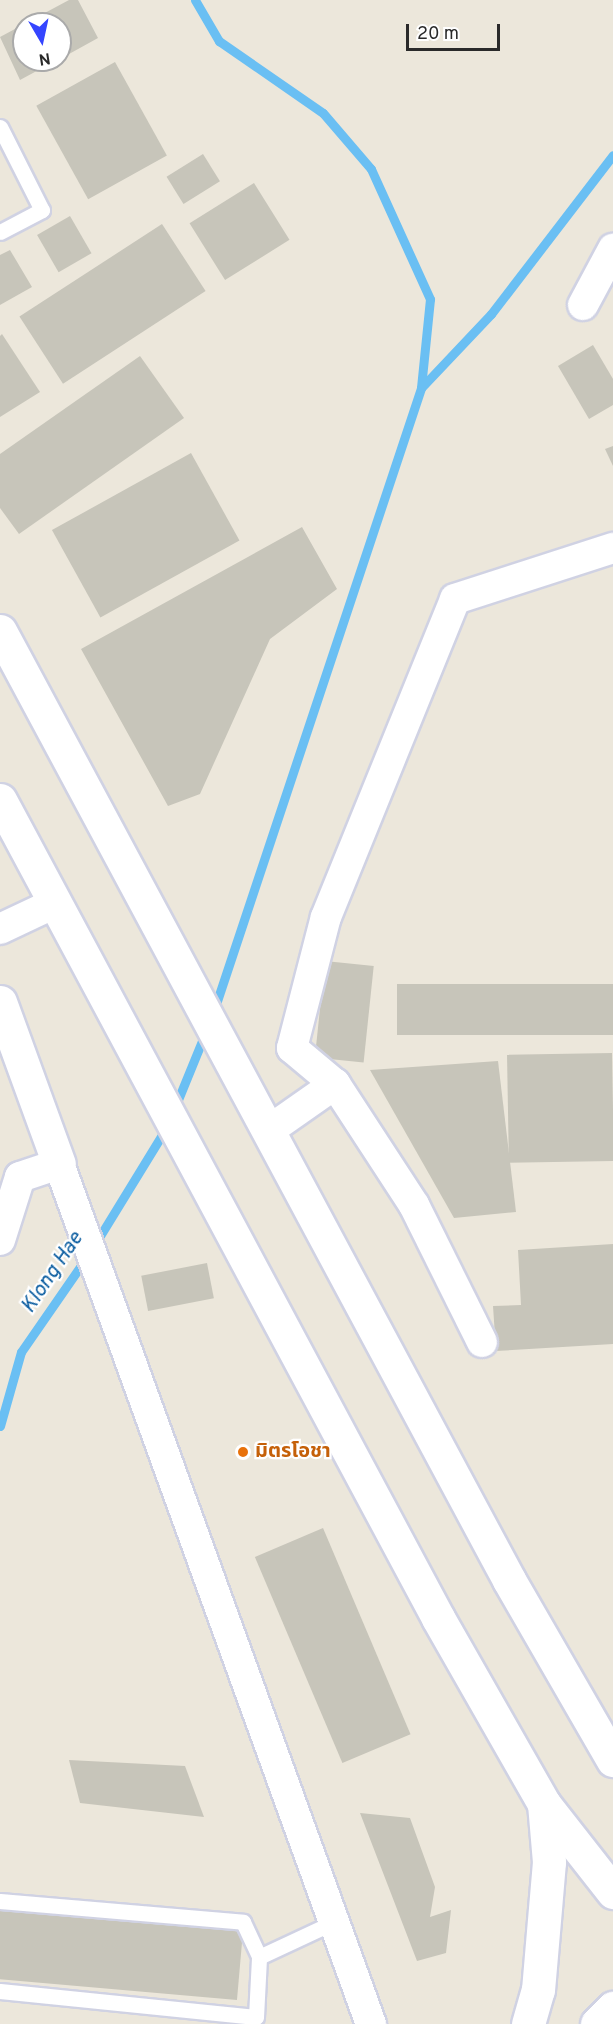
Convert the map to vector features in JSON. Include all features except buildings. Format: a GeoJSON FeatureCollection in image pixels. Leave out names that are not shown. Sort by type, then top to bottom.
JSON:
{"type":"FeatureCollection","features":[{"type":"Feature","properties":{"kind":"main road"},"geometry":{"type":"LineString","coordinates":[[0,631],[509,1580],[613,1760]]}},
{"type":"Feature","properties":{"kind":"main road"},"geometry":{"type":"LineString","coordinates":[[0,800],[195,1157],[438,1618],[544,1804],[613,1892]]}},
{"type":"Feature","properties":{"kind":"main road"},"geometry":{"type":"LineString","coordinates":[[0,1002],[59,1164]]}},
{"type":"Feature","properties":{"kind":"main road"},"geometry":{"type":"LineString","coordinates":[[528,2024],[538,1990],[549,1862],[544,1804]]}},
{"type":"Feature","properties":{"kind":"main road"},"geometry":{"type":"LineString","coordinates":[[597,2024],[613,2008]]}},
{"type":"Feature","properties":{"kind":"street"},"geometry":{"type":"LineString","coordinates":[[613,249],[583,305],[613,290]]}},
{"type":"Feature","properties":{"kind":"street"},"geometry":{"type":"LineString","coordinates":[[482,1342],[414,1205],[335,1084],[292,1048],[326,917],[455,599],[613,548]]}},
{"type":"Feature","properties":{"kind":"street"},"geometry":{"type":"LineString","coordinates":[[0,929],[55,903]]}},
{"type":"Feature","properties":{"kind":"street"},"geometry":{"type":"LineString","coordinates":[[263,1121],[335,1084]]}},
{"type":"Feature","properties":{"kind":"street"},"geometry":{"type":"LineString","coordinates":[[0,1240],[10,1182],[59,1164],[102,1293],[371,2024]]}},
{"type":"Feature","properties":{"kind":"lane"},"geometry":{"type":"LineString","coordinates":[[0,127],[42,210],[0,232]]}},
{"type":"Feature","properties":{"kind":"lane"},"geometry":{"type":"LineString","coordinates":[[0,1901],[243,1922],[259,1957],[256,2018],[0,1991]]}},
{"type":"Feature","properties":{"kind":"lane"},"geometry":{"type":"LineString","coordinates":[[259,1957],[332,1923]]}},
{"type":"Feature","properties":{"kind":"waterway"},"geometry":{"type":"LineString","coordinates":[[195,0],[219,41],[323,113],[371,169],[430,299],[421,388]]}},
{"type":"Feature","properties":{"kind":"waterway"},"geometry":{"type":"LineString","coordinates":[[213,1013],[421,388],[491,314],[613,155]]}},
{"type":"Feature","properties":{"kind":"waterway"},"geometry":{"type":"LineString","coordinates":[[175,1107],[206,1031]]}},
{"type":"Feature","properties":{"kind":"waterway","name":"Klong Hae"},"geometry":{"type":"LineString","coordinates":[[95,1244],[166,1128]]}},
{"type":"Feature","properties":{"kind":"waterway","name":"Klong Hae"},"geometry":{"type":"LineString","coordinates":[[0,1426],[21,1352],[86,1258]]}},
{"type":"Feature","properties":{"kind":"place","name":"มิตรโอชา"},"geometry":{"type":"Point","coordinates":[243,1452]}}]}
